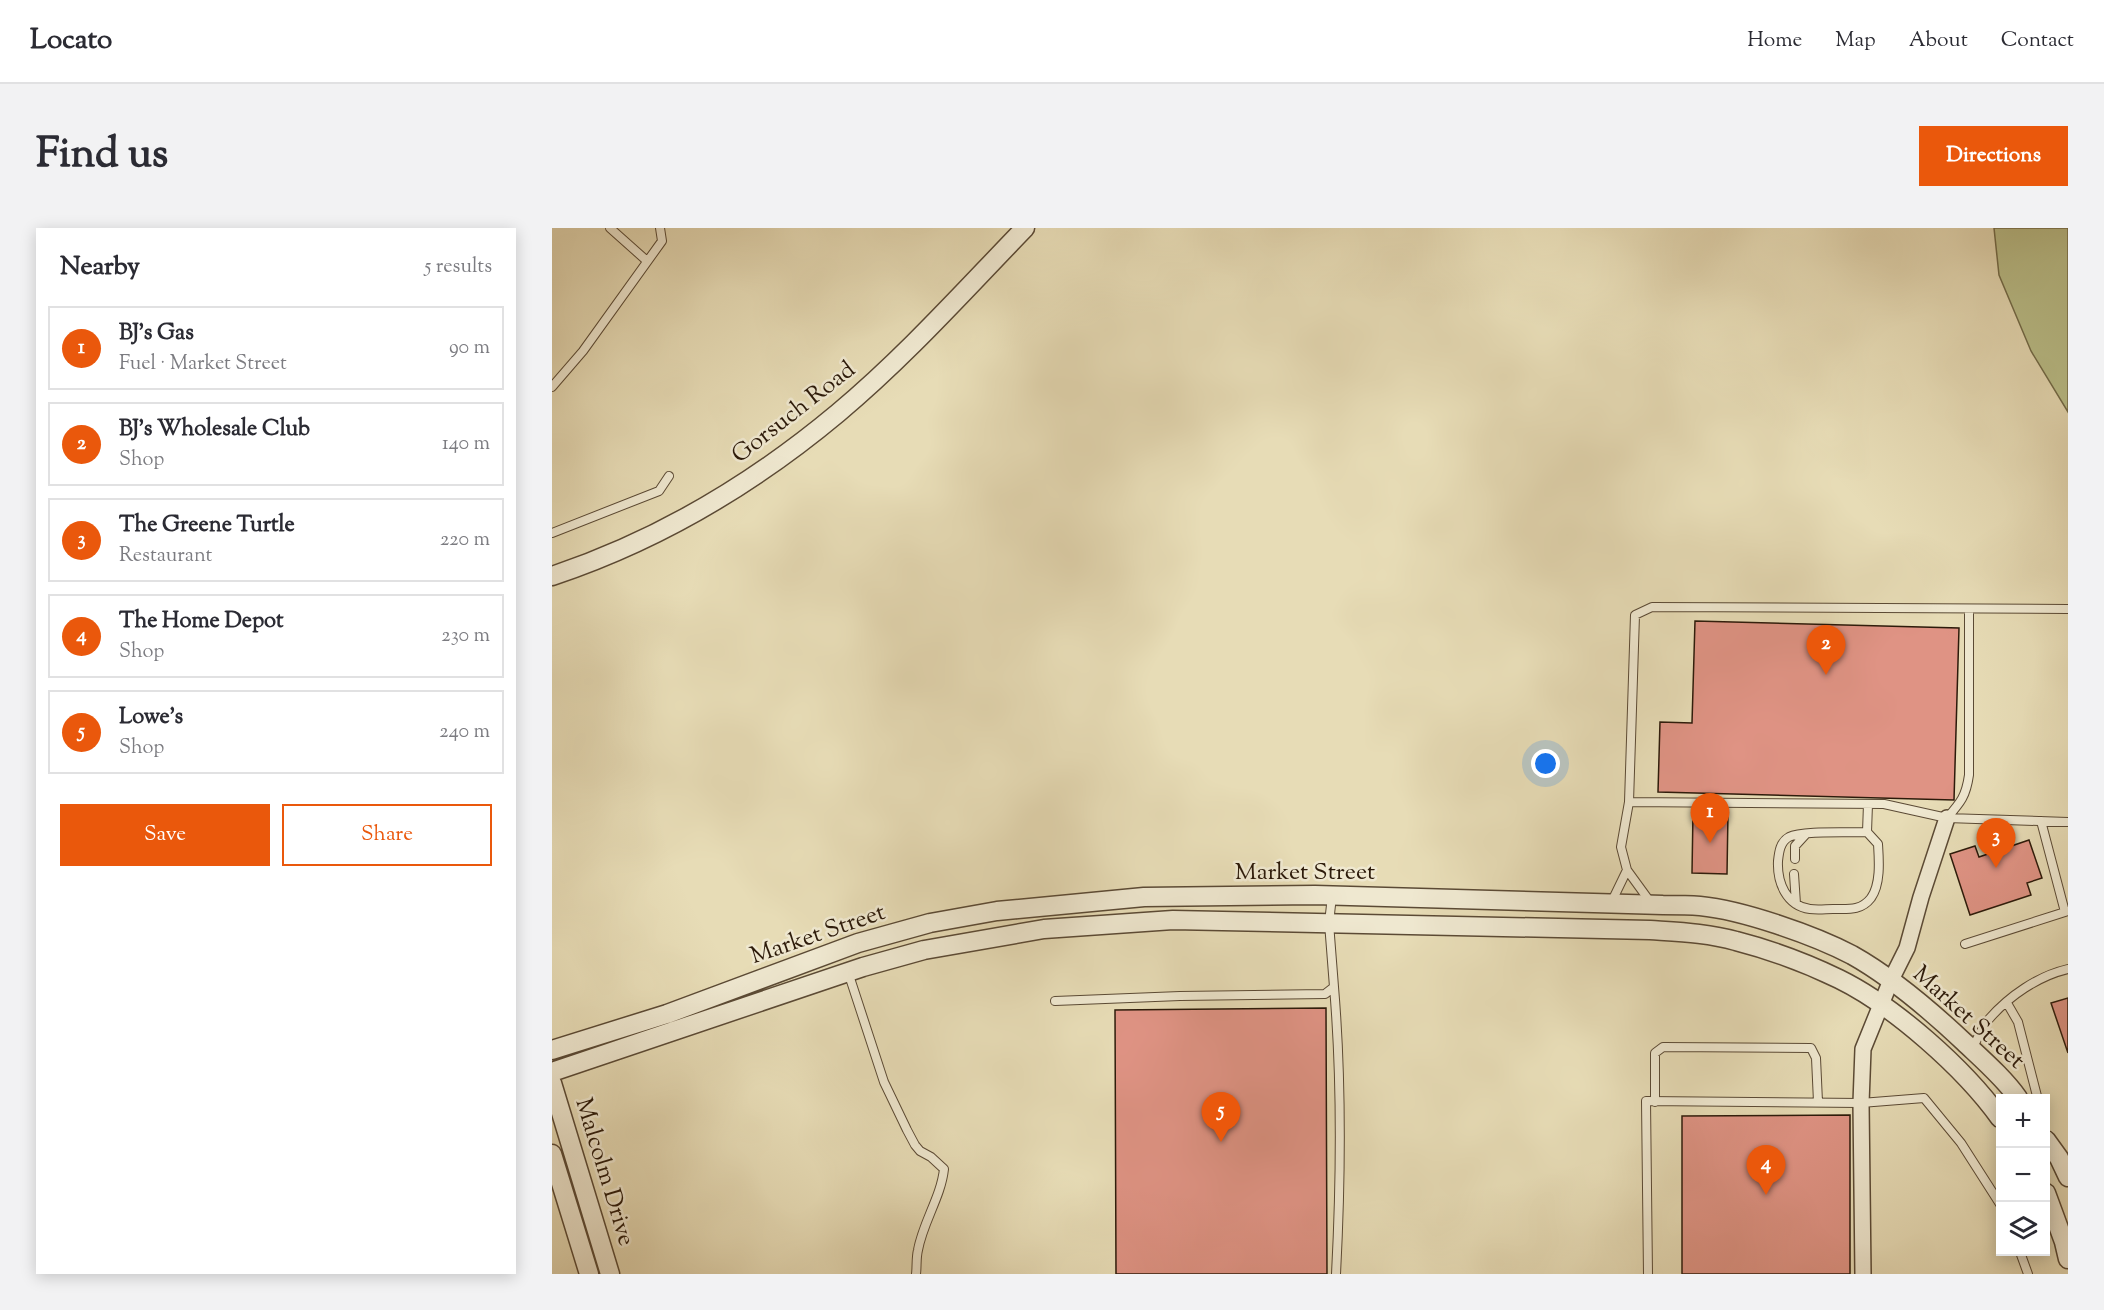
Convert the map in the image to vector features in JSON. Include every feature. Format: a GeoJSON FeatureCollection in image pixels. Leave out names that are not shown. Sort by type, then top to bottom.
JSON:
{"type":"FeatureCollection","features":[{"type":"Feature","properties":{"kind":"street","name":"Gorsuch Road"},"geometry":{"type":"LineString","coordinates":[[552,576],[614,553],[660,531],[748,480],[798,445],[877,379],[1024,228]]}},
{"type":"Feature","properties":{"kind":"street"},"geometry":{"type":"LineString","coordinates":[[1863,1274],[1861,1103],[1863,1049],[1907,948],[1947,818]]}},
{"type":"Feature","properties":{"kind":"street","name":"Market Street"},"geometry":{"type":"LineString","coordinates":[[552,1050],[667,1014],[858,944],[930,923],[997,911],[1144,897],[1332,896],[1652,904],[1701,906],[1758,919],[1851,955],[1891,981],[1935,1015],[2014,1094]]}},
{"type":"Feature","properties":{"kind":"street","name":"Market Street"},"geometry":{"type":"LineString","coordinates":[[552,1072],[848,972],[924,950],[1044,929],[1173,920],[1650,930],[1702,934],[1735,940],[1788,957],[1840,979],[1881,1004],[1944,1055],[1996,1112]]}},
{"type":"Feature","properties":{"kind":"street","name":"Malcolm Drive"},"geometry":{"type":"LineString","coordinates":[[552,1083],[610,1274]]}},
{"type":"Feature","properties":{"kind":"street"},"geometry":{"type":"LineString","coordinates":[[2050,1146],[2068,1177]]}},
{"type":"Feature","properties":{"kind":"street","name":"Malcolm Drive"},"geometry":{"type":"LineString","coordinates":[[552,1154],[589,1274]]}},
{"type":"Feature","properties":{"kind":"street"},"geometry":{"type":"LineString","coordinates":[[2049,1202],[2068,1260]]}},
{"type":"Feature","properties":{"kind":"lane"},"geometry":{"type":"LineString","coordinates":[[610,228],[647,261]]}},
{"type":"Feature","properties":{"kind":"lane"},"geometry":{"type":"LineString","coordinates":[[552,387],[584,351],[662,240],[660,228]]}},
{"type":"Feature","properties":{"kind":"lane"},"geometry":{"type":"LineString","coordinates":[[552,533],[659,491],[669,476]]}},
{"type":"Feature","properties":{"kind":"lane"},"geometry":{"type":"LineString","coordinates":[[1652,904],[1627,870],[1621,847],[1629,802],[1635,615],[1653,607],[2068,609]]}},
{"type":"Feature","properties":{"kind":"lane"},"geometry":{"type":"LineString","coordinates":[[1947,818],[1966,792],[1969,775],[1969,609]]}},
{"type":"Feature","properties":{"kind":"lane"},"geometry":{"type":"LineString","coordinates":[[1629,802],[1884,804],[1947,818],[2068,822]]}},
{"type":"Feature","properties":{"kind":"lane"},"geometry":{"type":"LineString","coordinates":[[1867,832],[1806,834],[1791,836],[1785,840],[1779,854],[1779,883],[1785,893],[1796,904],[1809,909],[1856,909],[1865,904],[1872,896],[1876,883],[1879,851],[1878,844],[1867,832],[1868,804]]}},
{"type":"Feature","properties":{"kind":"lane"},"geometry":{"type":"LineString","coordinates":[[1965,944],[2067,911],[2041,821]]}},
{"type":"Feature","properties":{"kind":"lane"},"geometry":{"type":"LineString","coordinates":[[1795,859],[1795,846],[1806,834]]}},
{"type":"Feature","properties":{"kind":"lane"},"geometry":{"type":"LineString","coordinates":[[1611,903],[1627,870]]}},
{"type":"Feature","properties":{"kind":"lane"},"geometry":{"type":"LineString","coordinates":[[1794,874],[1796,904]]}},
{"type":"Feature","properties":{"kind":"lane"},"geometry":{"type":"LineString","coordinates":[[1332,896],[1329,923],[1339,1052],[1339,1222],[1336,1274]]}},
{"type":"Feature","properties":{"kind":"lane"},"geometry":{"type":"LineString","coordinates":[[1971,1049],[1989,1020],[2020,992],[2052,973],[2068,969]]}},
{"type":"Feature","properties":{"kind":"lane"},"geometry":{"type":"LineString","coordinates":[[848,972],[884,1082],[907,1130],[920,1151],[932,1157],[944,1169],[942,1182],[917,1252],[916,1274]]}},
{"type":"Feature","properties":{"kind":"lane"},"geometry":{"type":"LineString","coordinates":[[1055,1001],[1325,994],[1334,987]]}},
{"type":"Feature","properties":{"kind":"lane"},"geometry":{"type":"LineString","coordinates":[[2007,1003],[2018,1022],[2036,1094]]}},
{"type":"Feature","properties":{"kind":"lane"},"geometry":{"type":"LineString","coordinates":[[1655,1102],[1655,1053],[1663,1047],[1674,1047],[1811,1048],[1816,1058],[1818,1102]]}},
{"type":"Feature","properties":{"kind":"lane"},"geometry":{"type":"LineString","coordinates":[[1648,1274],[1646,1101],[1861,1103],[1924,1098],[1960,1143],[2000,1202]]}},
{"type":"Feature","properties":{"kind":"lane"},"geometry":{"type":"LineString","coordinates":[[2022,1256],[2028,1274]]}},
{"type":"Feature","properties":{"kind":"green space"},"geometry":{"type":"Polygon","coordinates":[[[1994,228],[2068,228],[2068,412],[2031,351],[1999,275],[1994,228]]]}},
{"type":"Feature","properties":{"kind":"building"},"geometry":{"type":"Polygon","coordinates":[[[1695,621],[1959,628],[1954,800],[1658,792],[1660,722],[1692,723],[1695,621]]]}},
{"type":"Feature","properties":{"kind":"building"},"geometry":{"type":"Polygon","coordinates":[[[1693,812],[1728,812],[1727,874],[1692,873],[1693,812]]]}},
{"type":"Feature","properties":{"kind":"building"},"geometry":{"type":"Polygon","coordinates":[[[2029,840],[2042,878],[2027,883],[2031,895],[1970,915],[1950,854],[1975,846],[1979,857],[2029,840]]]}},
{"type":"Feature","properties":{"kind":"building"},"geometry":{"type":"Polygon","coordinates":[[[2068,998],[2068,1053],[2051,1003],[2068,998]]]}},
{"type":"Feature","properties":{"kind":"building"},"geometry":{"type":"Polygon","coordinates":[[[1326,1008],[1327,1274],[1116,1274],[1115,1010],[1326,1008]]]}},
{"type":"Feature","properties":{"kind":"building"},"geometry":{"type":"Polygon","coordinates":[[[1850,1115],[1850,1274],[1682,1274],[1682,1116],[1850,1115]]]}},
{"type":"Feature","properties":{"kind":"place","name":"BJ's Wholesale Club"},"geometry":{"type":"Point","coordinates":[1826,675]}},
{"type":"Feature","properties":{"kind":"place","name":"BJ's Gas"},"geometry":{"type":"Point","coordinates":[1710,843]}},
{"type":"Feature","properties":{"kind":"place","name":"The Greene Turtle"},"geometry":{"type":"Point","coordinates":[1996,868]}},
{"type":"Feature","properties":{"kind":"place","name":"Lowe's"},"geometry":{"type":"Point","coordinates":[1221,1142]}},
{"type":"Feature","properties":{"kind":"place","name":"The Home Depot"},"geometry":{"type":"Point","coordinates":[1766,1195]}}]}
